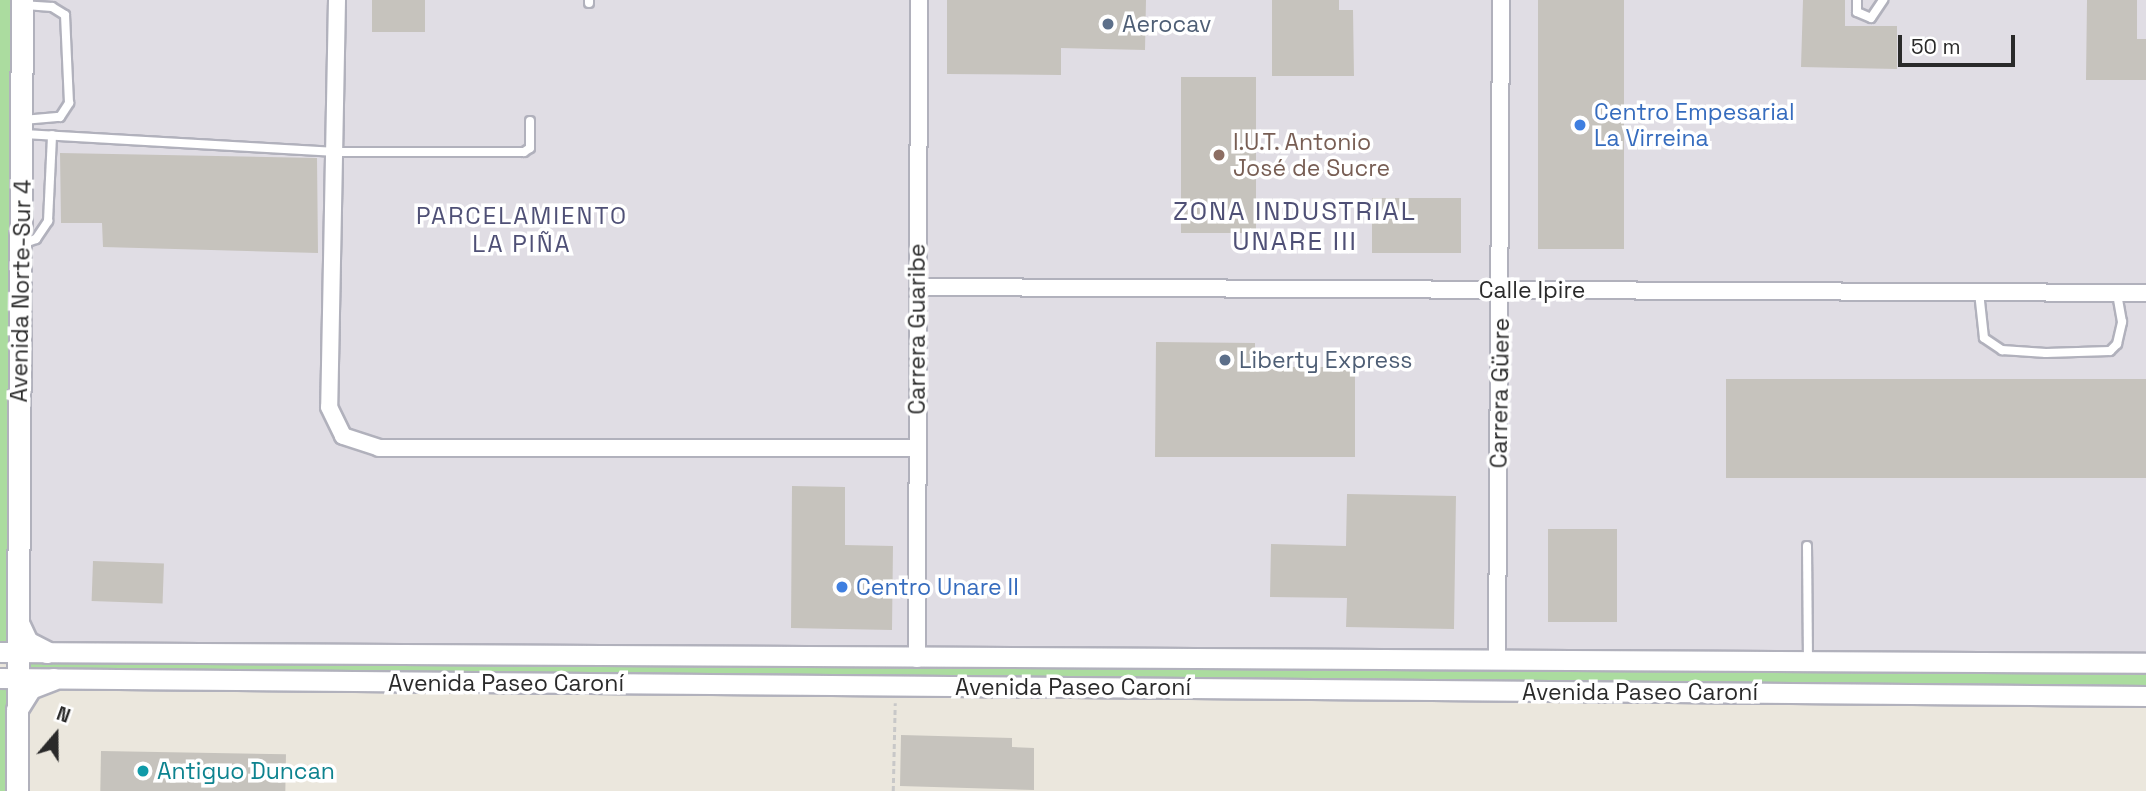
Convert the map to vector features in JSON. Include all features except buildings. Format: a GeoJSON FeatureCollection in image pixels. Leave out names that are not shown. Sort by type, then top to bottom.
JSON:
{"type":"FeatureCollection","features":[{"type":"Feature","properties":{"kind":"main road","name":"Avenida Norte-Sur 4"},"geometry":{"type":"LineString","coordinates":[[17,791],[17,709],[9,679],[9,652],[18,623],[22,3]]}},
{"type":"Feature","properties":{"kind":"main road"},"geometry":{"type":"LineString","coordinates":[[18,623],[27,642],[47,652]]}},
{"type":"Feature","properties":{"kind":"main road"},"geometry":{"type":"LineString","coordinates":[[17,709],[30,688],[53,679]]}},
{"type":"Feature","properties":{"kind":"street"},"geometry":{"type":"LineString","coordinates":[[337,0],[329,407],[343,436],[379,447],[916,448]]}},
{"type":"Feature","properties":{"kind":"street","name":"Carrera Guaribe"},"geometry":{"type":"LineString","coordinates":[[917,659],[919,0]]}},
{"type":"Feature","properties":{"kind":"street","name":"Carrera Güere"},"geometry":{"type":"LineString","coordinates":[[1497,660],[1501,0]]}},
{"type":"Feature","properties":{"kind":"street","name":"Calle Ipire"},"geometry":{"type":"LineString","coordinates":[[918,287],[2146,293]]}},
{"type":"Feature","properties":{"kind":"street","name":"Avenida Paseo Caroní"},"geometry":{"type":"LineString","coordinates":[[9,652],[917,659],[2146,663]]}},
{"type":"Feature","properties":{"kind":"street","name":"Avenida Paseo Caroní"},"geometry":{"type":"LineString","coordinates":[[9,679],[2146,696]]}},
{"type":"Feature","properties":{"kind":"lane"},"geometry":{"type":"LineString","coordinates":[[1857,0],[1857,12],[1871,18],[1878,14],[1883,0]]}},
{"type":"Feature","properties":{"kind":"lane"},"geometry":{"type":"LineString","coordinates":[[22,3],[52,7],[65,15],[69,103],[54,120],[22,127]]}},
{"type":"Feature","properties":{"kind":"lane"},"geometry":{"type":"LineString","coordinates":[[22,127],[52,135],[336,152],[524,152],[530,148],[530,121]]}},
{"type":"Feature","properties":{"kind":"lane"},"geometry":{"type":"LineString","coordinates":[[21,244],[36,239],[48,221],[52,135]]}},
{"type":"Feature","properties":{"kind":"lane"},"geometry":{"type":"LineString","coordinates":[[1979,292],[1984,338],[2002,350],[2046,353],[2110,351],[2117,344],[2122,322],[2117,293]]}},
{"type":"Feature","properties":{"kind":"lane"},"geometry":{"type":"LineString","coordinates":[[1808,546],[1808,662]]}},
{"type":"Feature","properties":{"kind":"path"},"geometry":{"type":"LineString","coordinates":[[893,791],[895,686]]}},
{"type":"Feature","properties":{"kind":"shaded area"},"geometry":{"type":"Polygon","coordinates":[[[22,0],[2146,0],[2146,652],[22,652],[22,0]]]}},
{"type":"Feature","properties":{"kind":"green space"},"geometry":{"type":"Polygon","coordinates":[[[0,0],[22,0],[18,651],[2146,663],[2146,696],[18,679],[17,791],[0,791],[0,678],[17,679],[17,652],[0,652],[0,0]]]}},
{"type":"Feature","properties":{"kind":"place","name":"Aerocav"},"geometry":{"type":"Point","coordinates":[1108,24]}},
{"type":"Feature","properties":{"kind":"place","name":"Centro Empesarial La Virreina"},"geometry":{"type":"Point","coordinates":[1580,125]}},
{"type":"Feature","properties":{"kind":"place","name":"I.U.T. Antonio José de Sucre"},"geometry":{"type":"Point","coordinates":[1219,155]}},
{"type":"Feature","properties":{"kind":"place","name":"Liberty Express"},"geometry":{"type":"Point","coordinates":[1225,360]}},
{"type":"Feature","properties":{"kind":"place","name":"Centro Unare II"},"geometry":{"type":"Point","coordinates":[842,587]}},
{"type":"Feature","properties":{"kind":"place","name":"Antiguo Duncan"},"geometry":{"type":"Point","coordinates":[143,771]}},
{"type":"Feature","properties":{"kind":"district","name":"ZONA INDUSTRIAL UNARE III"},"geometry":{"type":"Point","coordinates":[1295,227]}},
{"type":"Feature","properties":{"kind":"district","name":"PARCELAMIENTO LA PIÑA"},"geometry":{"type":"Point","coordinates":[522,230]}}]}
